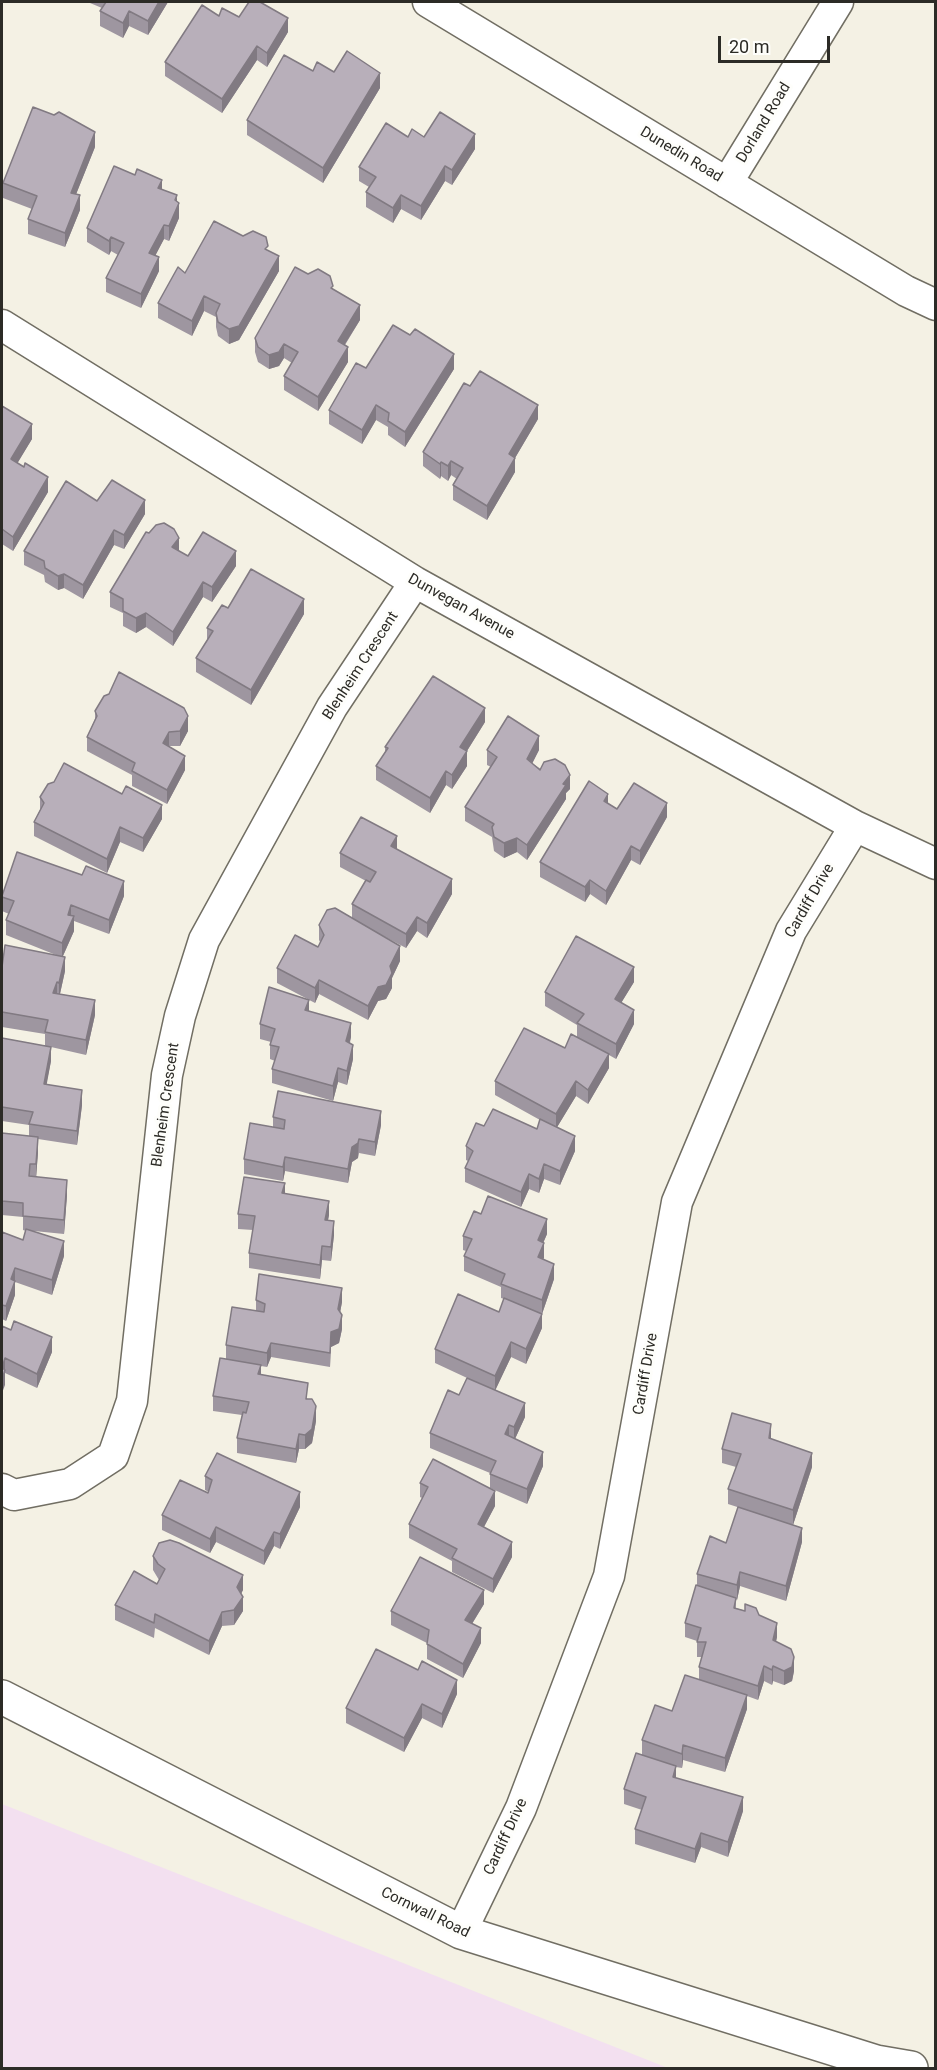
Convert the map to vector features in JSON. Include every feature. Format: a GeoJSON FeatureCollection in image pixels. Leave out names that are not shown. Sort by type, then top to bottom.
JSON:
{"type":"FeatureCollection","features":[{"type":"Feature","properties":{"kind":"main road","name":"Cornwall Road"},"geometry":{"type":"LineString","coordinates":[[2,1697],[461,1932],[876,2062],[911,2068]]}},
{"type":"Feature","properties":{"kind":"street","name":"Dunedin Road"},"geometry":{"type":"LineString","coordinates":[[428,2],[906,291],[936,305]]}},
{"type":"Feature","properties":{"kind":"street","name":"Dorland Road"},"geometry":{"type":"LineString","coordinates":[[727,183],[838,2]]}},
{"type":"Feature","properties":{"kind":"street","name":"Dunvegan Avenue"},"geometry":{"type":"LineString","coordinates":[[2,325],[416,582],[855,826],[936,864]]}},
{"type":"Feature","properties":{"kind":"street","name":"Blenheim Crescent"},"geometry":{"type":"LineString","coordinates":[[2,1489],[14,1495],[70,1484],[113,1456],[132,1401],[167,1076],[180,1016],[204,940],[332,707],[416,582]]}},
{"type":"Feature","properties":{"kind":"street","name":"Cardiff Drive"},"geometry":{"type":"LineString","coordinates":[[461,1932],[521,1808],[609,1576],[677,1202],[791,931],[855,826]]}},
{"type":"Feature","properties":{"kind":"shaded area"},"geometry":{"type":"Polygon","coordinates":[[[2,1804],[668,2068],[2,2068],[2,1804]]]}},
{"type":"Feature","properties":{"kind":"building"},"geometry":{"type":"Polygon","coordinates":[[[106,2],[159,2],[148,21],[129,11],[123,23],[100,11],[106,2]]]}},
{"type":"Feature","properties":{"kind":"building"},"geometry":{"type":"Polygon","coordinates":[[[249,2],[260,2],[288,18],[267,53],[257,46],[222,99],[165,62],[202,5],[219,16],[222,8],[239,17],[249,2]]]}},
{"type":"Feature","properties":{"kind":"building"},"geometry":{"type":"Polygon","coordinates":[[[347,51],[380,73],[323,168],[247,120],[284,55],[313,71],[317,62],[334,72],[347,51]]]}},
{"type":"Feature","properties":{"kind":"building"},"geometry":{"type":"Polygon","coordinates":[[[33,107],[54,115],[59,112],[95,132],[71,193],[80,195],[65,233],[28,219],[37,196],[3,183],[33,107]]]}},
{"type":"Feature","properties":{"kind":"building"},"geometry":{"type":"Polygon","coordinates":[[[440,112],[475,134],[452,170],[445,166],[421,206],[401,195],[393,208],[366,192],[376,177],[359,167],[386,123],[408,137],[412,129],[424,137],[440,112]]]}},
{"type":"Feature","properties":{"kind":"building"},"geometry":{"type":"Polygon","coordinates":[[[114,166],[135,175],[137,169],[162,180],[158,188],[177,195],[175,200],[179,203],[169,226],[164,225],[149,253],[159,257],[141,294],[106,278],[124,243],[111,237],[109,241],[87,228],[114,166]]]}},
{"type":"Feature","properties":{"kind":"building"},"geometry":{"type":"Polygon","coordinates":[[[214,221],[243,236],[253,231],[266,237],[268,246],[265,249],[279,256],[239,326],[229,329],[218,322],[216,313],[220,304],[204,296],[192,321],[158,303],[178,267],[185,273],[214,221]]]}},
{"type":"Feature","properties":{"kind":"building"},"geometry":{"type":"Polygon","coordinates":[[[295,267],[308,274],[318,269],[330,276],[333,286],[331,288],[360,305],[338,341],[348,347],[318,397],[284,376],[298,352],[284,344],[279,352],[269,355],[258,347],[255,338],[295,267]]]}},
{"type":"Feature","properties":{"kind":"building"},"geometry":{"type":"Polygon","coordinates":[[[393,325],[410,335],[415,329],[454,354],[405,432],[388,421],[389,413],[376,405],[362,430],[329,410],[356,363],[366,368],[393,325]]]}},
{"type":"Feature","properties":{"kind":"building"},"geometry":{"type":"Polygon","coordinates":[[[480,371],[538,405],[509,454],[515,458],[487,506],[453,485],[463,468],[451,461],[448,466],[441,462],[440,464],[423,452],[464,383],[470,386],[480,371]]]}},
{"type":"Feature","properties":{"kind":"building"},"geometry":{"type":"Polygon","coordinates":[[[2,406],[32,424],[11,459],[24,467],[25,463],[48,477],[13,537],[2,529],[2,406]]]}},
{"type":"Feature","properties":{"kind":"building"},"geometry":{"type":"Polygon","coordinates":[[[112,480],[145,500],[124,535],[114,530],[83,585],[64,574],[58,576],[45,568],[44,561],[24,551],[66,481],[97,501],[112,480]]]}},
{"type":"Feature","properties":{"kind":"building"},"geometry":{"type":"Polygon","coordinates":[[[164,523],[174,529],[179,538],[172,547],[188,556],[203,532],[236,551],[212,587],[203,582],[173,632],[146,613],[136,618],[123,611],[123,599],[110,592],[146,532],[149,533],[156,525],[164,523]]]}},
{"type":"Feature","properties":{"kind":"building"},"geometry":{"type":"Polygon","coordinates":[[[251,569],[304,599],[251,690],[196,658],[213,631],[207,628],[222,605],[228,608],[251,569]]]}},
{"type":"Feature","properties":{"kind":"building"},"geometry":{"type":"Polygon","coordinates":[[[119,672],[184,708],[188,716],[180,731],[169,732],[163,743],[185,756],[167,790],[132,771],[135,763],[87,737],[97,716],[95,711],[104,696],[109,694],[119,672]]]}},
{"type":"Feature","properties":{"kind":"building"},"geometry":{"type":"Polygon","coordinates":[[[433,676],[485,708],[460,747],[467,751],[452,775],[446,771],[430,798],[376,766],[388,748],[385,747],[433,676]]]}},
{"type":"Feature","properties":{"kind":"building"},"geometry":{"type":"Polygon","coordinates":[[[508,716],[539,736],[527,759],[540,770],[544,762],[555,759],[565,765],[570,775],[563,784],[566,785],[527,845],[517,838],[504,843],[494,837],[492,827],[494,824],[465,807],[497,757],[487,750],[508,716]]]}},
{"type":"Feature","properties":{"kind":"building"},"geometry":{"type":"Polygon","coordinates":[[[64,763],[122,794],[126,786],[162,805],[143,838],[120,827],[107,859],[34,822],[44,803],[40,797],[48,784],[54,782],[64,763]]]}},
{"type":"Feature","properties":{"kind":"building"},"geometry":{"type":"Polygon","coordinates":[[[589,781],[608,794],[604,801],[617,809],[634,783],[667,803],[640,851],[631,846],[606,891],[590,880],[585,887],[540,862],[589,781]]]}},
{"type":"Feature","properties":{"kind":"building"},"geometry":{"type":"Polygon","coordinates":[[[361,817],[397,836],[391,846],[452,879],[427,923],[417,917],[406,934],[352,904],[366,880],[370,882],[376,872],[340,853],[361,817]]]}},
{"type":"Feature","properties":{"kind":"building"},"geometry":{"type":"Polygon","coordinates":[[[17,852],[82,875],[86,866],[124,881],[109,920],[71,905],[68,915],[74,916],[62,943],[6,920],[14,901],[2,896],[17,852]]]}},
{"type":"Feature","properties":{"kind":"building"},"geometry":{"type":"Polygon","coordinates":[[[335,908],[400,946],[390,966],[392,973],[386,985],[378,987],[368,1006],[319,980],[315,988],[277,968],[295,935],[318,947],[324,935],[319,925],[327,910],[335,908]]]}},
{"type":"Feature","properties":{"kind":"building"},"geometry":{"type":"Polygon","coordinates":[[[576,936],[634,967],[615,999],[634,1010],[616,1044],[577,1023],[584,1014],[545,992],[576,936]]]}},
{"type":"Feature","properties":{"kind":"building"},"geometry":{"type":"Polygon","coordinates":[[[5,945],[65,957],[59,983],[57,982],[53,993],[95,1000],[86,1040],[45,1032],[48,1020],[2,1012],[2,967],[5,945]]]}},
{"type":"Feature","properties":{"kind":"building"},"geometry":{"type":"Polygon","coordinates":[[[269,987],[309,1000],[305,1010],[351,1023],[346,1041],[353,1045],[347,1071],[338,1068],[333,1086],[272,1069],[279,1047],[270,1045],[275,1029],[260,1024],[269,987]]]}},
{"type":"Feature","properties":{"kind":"building"},"geometry":{"type":"Polygon","coordinates":[[[524,1028],[565,1048],[571,1034],[609,1054],[588,1090],[576,1081],[556,1114],[495,1081],[524,1028]]]}},
{"type":"Feature","properties":{"kind":"building"},"geometry":{"type":"Polygon","coordinates":[[[2,1038],[51,1047],[44,1084],[82,1090],[77,1131],[29,1124],[33,1112],[2,1107],[2,1038]]]}},
{"type":"Feature","properties":{"kind":"building"},"geometry":{"type":"Polygon","coordinates":[[[278,1091],[381,1111],[375,1142],[359,1139],[358,1143],[352,1147],[348,1169],[285,1157],[283,1167],[244,1159],[250,1123],[284,1129],[285,1120],[273,1117],[278,1091]]]}},
{"type":"Feature","properties":{"kind":"building"},"geometry":{"type":"Polygon","coordinates":[[[493,1109],[537,1129],[540,1119],[575,1136],[560,1171],[544,1164],[539,1179],[529,1174],[521,1192],[465,1168],[473,1151],[466,1146],[476,1123],[484,1126],[493,1109]]]}},
{"type":"Feature","properties":{"kind":"building"},"geometry":{"type":"Polygon","coordinates":[[[2,1133],[38,1137],[36,1164],[30,1164],[29,1176],[67,1180],[64,1220],[23,1216],[23,1203],[2,1201],[2,1133]]]}},
{"type":"Feature","properties":{"kind":"building"},"geometry":{"type":"Polygon","coordinates":[[[244,1177],[285,1183],[282,1193],[329,1201],[325,1220],[334,1221],[331,1247],[322,1246],[320,1265],[249,1253],[255,1216],[238,1214],[244,1177]]]}},
{"type":"Feature","properties":{"kind":"building"},"geometry":{"type":"Polygon","coordinates":[[[488,1196],[547,1219],[538,1240],[544,1243],[538,1257],[554,1264],[542,1300],[501,1284],[505,1274],[464,1256],[472,1239],[463,1236],[474,1211],[481,1214],[488,1196]]]}},
{"type":"Feature","properties":{"kind":"building"},"geometry":{"type":"Polygon","coordinates":[[[26,1229],[64,1241],[52,1280],[15,1268],[11,1279],[15,1281],[6,1306],[2,1305],[2,1232],[23,1240],[26,1229]]]}},
{"type":"Feature","properties":{"kind":"building"},"geometry":{"type":"Polygon","coordinates":[[[259,1274],[342,1288],[338,1309],[342,1315],[339,1329],[331,1332],[330,1353],[271,1343],[267,1353],[226,1345],[232,1307],[264,1312],[265,1304],[256,1300],[259,1274]]]}},
{"type":"Feature","properties":{"kind":"building"},"geometry":{"type":"Polygon","coordinates":[[[458,1294],[499,1312],[504,1298],[542,1314],[526,1349],[511,1342],[495,1376],[435,1349],[458,1294]]]}},
{"type":"Feature","properties":{"kind":"building"},"geometry":{"type":"Polygon","coordinates":[[[14,1321],[52,1337],[37,1374],[5,1358],[2,1368],[2,1326],[11,1330],[14,1321]]]}},
{"type":"Feature","properties":{"kind":"building"},"geometry":{"type":"Polygon","coordinates":[[[220,1358],[261,1365],[258,1374],[308,1383],[306,1399],[312,1399],[316,1406],[312,1429],[305,1435],[299,1434],[296,1449],[237,1438],[243,1412],[246,1413],[249,1402],[213,1396],[220,1358]]]}},
{"type":"Feature","properties":{"kind":"building"},"geometry":{"type":"Polygon","coordinates":[[[467,1378],[525,1403],[514,1427],[509,1425],[505,1434],[543,1452],[527,1489],[490,1474],[496,1461],[430,1433],[448,1390],[459,1395],[467,1378]]]}},
{"type":"Feature","properties":{"kind":"building"},"geometry":{"type":"Polygon","coordinates":[[[732,1413],[771,1424],[769,1438],[812,1453],[793,1510],[728,1489],[741,1454],[722,1449],[732,1413]]]}},
{"type":"Feature","properties":{"kind":"building"},"geometry":{"type":"Polygon","coordinates":[[[217,1453],[300,1492],[280,1534],[274,1532],[264,1551],[216,1527],[210,1539],[162,1515],[180,1480],[208,1493],[212,1480],[205,1476],[217,1453]]]}},
{"type":"Feature","properties":{"kind":"building"},"geometry":{"type":"Polygon","coordinates":[[[433,1459],[495,1491],[478,1524],[512,1542],[493,1579],[452,1558],[457,1549],[409,1524],[428,1487],[420,1483],[433,1459]]]}},
{"type":"Feature","properties":{"kind":"building"},"geometry":{"type":"Polygon","coordinates":[[[738,1507],[802,1528],[786,1586],[740,1572],[737,1585],[697,1574],[710,1536],[726,1543],[738,1507]]]}},
{"type":"Feature","properties":{"kind":"building"},"geometry":{"type":"Polygon","coordinates":[[[170,1540],[243,1575],[237,1587],[243,1597],[234,1610],[222,1612],[209,1641],[155,1614],[154,1623],[115,1605],[134,1571],[157,1584],[165,1569],[153,1556],[159,1543],[170,1540]]]}},
{"type":"Feature","properties":{"kind":"building"},"geometry":{"type":"Polygon","coordinates":[[[420,1557],[484,1590],[465,1620],[481,1628],[463,1664],[427,1644],[429,1630],[391,1611],[420,1557]]]}},
{"type":"Feature","properties":{"kind":"building"},"geometry":{"type":"Polygon","coordinates":[[[696,1585],[736,1598],[734,1608],[745,1611],[745,1604],[756,1608],[759,1615],[777,1623],[773,1640],[791,1649],[794,1657],[792,1667],[784,1671],[773,1666],[772,1670],[764,1666],[758,1686],[699,1667],[706,1642],[697,1642],[701,1628],[685,1623],[696,1585]]]}},
{"type":"Feature","properties":{"kind":"building"},"geometry":{"type":"Polygon","coordinates":[[[376,1649],[418,1670],[422,1661],[457,1680],[442,1714],[422,1704],[404,1738],[346,1708],[376,1649]]]}},
{"type":"Feature","properties":{"kind":"building"},"geometry":{"type":"Polygon","coordinates":[[[685,1675],[747,1695],[725,1758],[683,1745],[682,1754],[642,1740],[655,1705],[672,1711],[685,1675]]]}},
{"type":"Feature","properties":{"kind":"building"},"geometry":{"type":"Polygon","coordinates":[[[636,1753],[676,1766],[673,1777],[743,1797],[728,1842],[701,1833],[695,1849],[635,1829],[646,1797],[624,1789],[636,1753]]]}}]}
